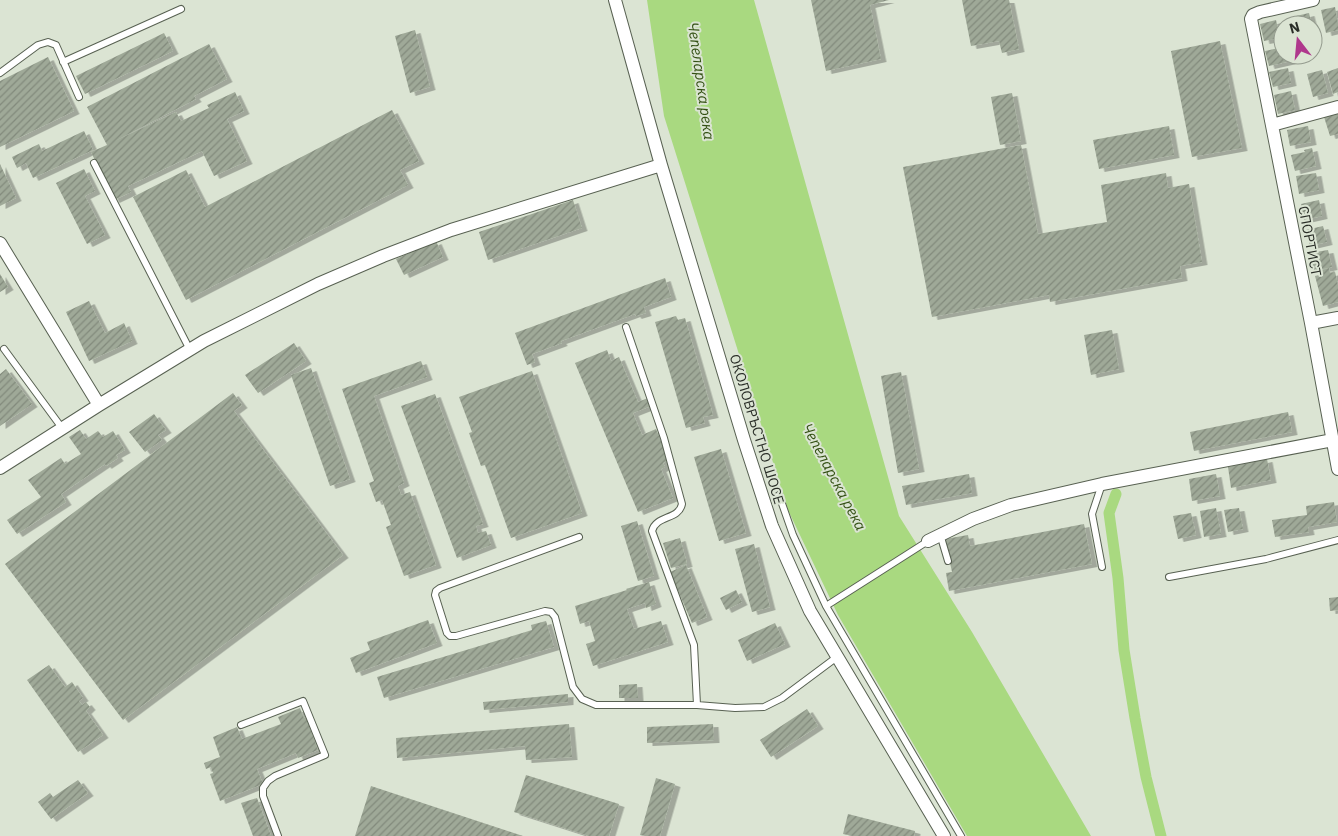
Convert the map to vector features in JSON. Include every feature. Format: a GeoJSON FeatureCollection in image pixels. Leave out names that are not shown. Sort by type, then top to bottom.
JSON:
{"type":"FeatureCollection","features":[{"type":"Feature","properties":{"kind":"street","name":"ОКОЛОВРЪСТНО ШОСЕ"},"geometry":{"type":"LineString","coordinates":[[615,0],[661,165],[772,526],[810,611],[944,836]]}},
{"type":"Feature","properties":{"kind":"street","name":"СПОРТИСТ"},"geometry":{"type":"LineString","coordinates":[[1313,0],[1260,12],[1253,15],[1251,19],[1311,323],[1333,413],[1333,440],[1338,469]]}},
{"type":"Feature","properties":{"kind":"street"},"geometry":{"type":"LineString","coordinates":[[1272,125],[1338,107]]}},
{"type":"Feature","properties":{"kind":"street"},"geometry":{"type":"LineString","coordinates":[[0,468],[204,341],[318,284],[451,230],[661,165]]}},
{"type":"Feature","properties":{"kind":"street"},"geometry":{"type":"LineString","coordinates":[[0,243],[99,405]]}},
{"type":"Feature","properties":{"kind":"street"},"geometry":{"type":"LineString","coordinates":[[1311,323],[1338,318]]}},
{"type":"Feature","properties":{"kind":"street"},"geometry":{"type":"LineString","coordinates":[[928,540],[973,519],[1011,505],[1102,484],[1333,440]]}},
{"type":"Feature","properties":{"kind":"lane"},"geometry":{"type":"LineString","coordinates":[[63,62],[181,9]]}},
{"type":"Feature","properties":{"kind":"lane"},"geometry":{"type":"LineString","coordinates":[[0,73],[38,45],[48,42],[56,45],[79,97]]}},
{"type":"Feature","properties":{"kind":"lane"},"geometry":{"type":"LineString","coordinates":[[94,163],[190,350]]}},
{"type":"Feature","properties":{"kind":"lane"},"geometry":{"type":"LineString","coordinates":[[626,327],[664,438],[682,504],[678,512],[657,522],[652,531],[694,645],[697,704]]}},
{"type":"Feature","properties":{"kind":"lane"},"geometry":{"type":"LineString","coordinates":[[4,349],[62,428]]}},
{"type":"Feature","properties":{"kind":"lane"},"geometry":{"type":"LineString","coordinates":[[1102,484],[1092,514],[1102,567]]}},
{"type":"Feature","properties":{"kind":"lane"},"geometry":{"type":"LineString","coordinates":[[779,495],[793,535],[826,606],[961,836]]}},
{"type":"Feature","properties":{"kind":"lane"},"geometry":{"type":"LineString","coordinates":[[940,534],[948,560]]}},
{"type":"Feature","properties":{"kind":"lane"},"geometry":{"type":"LineString","coordinates":[[579,537],[440,588],[436,591],[435,595],[447,633],[450,636],[456,636],[545,611],[551,612],[573,688],[582,699],[596,705],[697,704],[735,708],[764,707],[782,698],[837,657]]}},
{"type":"Feature","properties":{"kind":"lane"},"geometry":{"type":"LineString","coordinates":[[826,606],[928,540]]}},
{"type":"Feature","properties":{"kind":"lane"},"geometry":{"type":"LineString","coordinates":[[1169,577],[1266,559],[1338,540]]}},
{"type":"Feature","properties":{"kind":"lane"},"geometry":{"type":"LineString","coordinates":[[241,725],[303,701],[325,755],[275,776],[268,781],[264,788],[263,796],[278,836]]}},
{"type":"Feature","properties":{"kind":"water","name":"Чепеларска река"},"geometry":{"type":"Polygon","coordinates":[[[647,0],[754,0],[899,516],[972,632],[1091,836],[967,836],[838,615],[788,510],[664,116],[647,0]]]}},
{"type":"Feature","properties":{"kind":"building"},"geometry":{"type":"Polygon","coordinates":[[[811,0],[889,0],[870,5],[881,59],[826,71],[811,0]]]}},
{"type":"Feature","properties":{"kind":"building"},"geometry":{"type":"Polygon","coordinates":[[[962,0],[1009,0],[1019,49],[1002,53],[999,41],[971,46],[962,0]]]}},
{"type":"Feature","properties":{"kind":"building"},"geometry":{"type":"Polygon","coordinates":[[[1335,7],[1338,30],[1326,33],[1321,10],[1335,7]]]}},
{"type":"Feature","properties":{"kind":"building"},"geometry":{"type":"Polygon","coordinates":[[[1273,21],[1273,39],[1264,41],[1260,24],[1273,21]]]}},
{"type":"Feature","properties":{"kind":"building"},"geometry":{"type":"Polygon","coordinates":[[[415,30],[430,87],[410,93],[395,36],[415,30]]]}},
{"type":"Feature","properties":{"kind":"building"},"geometry":{"type":"Polygon","coordinates":[[[164,33],[173,51],[85,94],[76,76],[164,33]]]}},
{"type":"Feature","properties":{"kind":"building"},"geometry":{"type":"Polygon","coordinates":[[[1220,41],[1242,148],[1192,157],[1171,51],[1220,41]]]}},
{"type":"Feature","properties":{"kind":"building"},"geometry":{"type":"Polygon","coordinates":[[[209,44],[227,79],[194,96],[196,99],[115,141],[176,112],[181,121],[209,108],[207,105],[235,92],[244,111],[227,119],[247,161],[214,176],[202,151],[128,186],[131,192],[114,200],[91,152],[107,145],[87,107],[209,44]]]}},
{"type":"Feature","properties":{"kind":"building"},"geometry":{"type":"Polygon","coordinates":[[[1273,49],[1273,65],[1269,66],[1265,51],[1273,49]]]}},
{"type":"Feature","properties":{"kind":"building"},"geometry":{"type":"Polygon","coordinates":[[[48,57],[74,111],[0,147],[0,81],[48,57]]]}},
{"type":"Feature","properties":{"kind":"building"},"geometry":{"type":"Polygon","coordinates":[[[1288,68],[1291,83],[1273,87],[1269,72],[1288,68]]]}},
{"type":"Feature","properties":{"kind":"building"},"geometry":{"type":"Polygon","coordinates":[[[1338,68],[1338,92],[1333,94],[1327,72],[1338,68]]]}},
{"type":"Feature","properties":{"kind":"building"},"geometry":{"type":"Polygon","coordinates":[[[1322,70],[1328,93],[1313,97],[1307,74],[1322,70]]]}},
{"type":"Feature","properties":{"kind":"building"},"geometry":{"type":"Polygon","coordinates":[[[1291,91],[1295,110],[1278,114],[1274,95],[1291,91]]]}},
{"type":"Feature","properties":{"kind":"building"},"geometry":{"type":"Polygon","coordinates":[[[1012,93],[1021,141],[1000,145],[991,97],[1012,93]]]}},
{"type":"Feature","properties":{"kind":"building"},"geometry":{"type":"Polygon","coordinates":[[[392,110],[419,161],[400,170],[408,185],[186,300],[133,197],[186,170],[205,207],[392,110]]]}},
{"type":"Feature","properties":{"kind":"building"},"geometry":{"type":"Polygon","coordinates":[[[1338,113],[1338,134],[1330,136],[1324,117],[1338,113]]]}},
{"type":"Feature","properties":{"kind":"building"},"geometry":{"type":"Polygon","coordinates":[[[1169,126],[1174,155],[1099,169],[1093,140],[1169,126]]]}},
{"type":"Feature","properties":{"kind":"building"},"geometry":{"type":"Polygon","coordinates":[[[1308,126],[1311,142],[1290,146],[1287,130],[1308,126]]]}},
{"type":"Feature","properties":{"kind":"building"},"geometry":{"type":"Polygon","coordinates":[[[84,131],[93,150],[33,178],[26,163],[17,168],[12,157],[39,144],[42,151],[84,131]]]}},
{"type":"Feature","properties":{"kind":"building"},"geometry":{"type":"Polygon","coordinates":[[[1021,145],[1038,234],[1107,222],[1101,185],[1166,173],[1168,188],[1189,184],[1202,262],[1180,266],[1182,278],[1050,302],[1049,295],[932,317],[903,167],[1021,145]]]}},
{"type":"Feature","properties":{"kind":"building"},"geometry":{"type":"Polygon","coordinates":[[[1312,148],[1316,166],[1295,171],[1291,155],[1305,152],[1304,150],[1312,148]]]}},
{"type":"Feature","properties":{"kind":"building"},"geometry":{"type":"Polygon","coordinates":[[[0,164],[16,198],[0,206],[0,164]]]}},
{"type":"Feature","properties":{"kind":"building"},"geometry":{"type":"Polygon","coordinates":[[[84,169],[95,191],[85,196],[105,235],[87,244],[56,183],[84,169]]]}},
{"type":"Feature","properties":{"kind":"building"},"geometry":{"type":"Polygon","coordinates":[[[1316,173],[1319,190],[1299,194],[1296,176],[1316,173]]]}},
{"type":"Feature","properties":{"kind":"building"},"geometry":{"type":"Polygon","coordinates":[[[573,200],[582,228],[488,260],[479,232],[573,200]]]}},
{"type":"Feature","properties":{"kind":"building"},"geometry":{"type":"Polygon","coordinates":[[[1319,200],[1322,216],[1304,220],[1301,204],[1319,200]]]}},
{"type":"Feature","properties":{"kind":"building"},"geometry":{"type":"Polygon","coordinates":[[[1323,226],[1327,242],[1310,246],[1306,230],[1323,226]]]}},
{"type":"Feature","properties":{"kind":"building"},"geometry":{"type":"Polygon","coordinates":[[[436,241],[443,257],[404,275],[396,259],[436,241]]]}},
{"type":"Feature","properties":{"kind":"building"},"geometry":{"type":"Polygon","coordinates":[[[1328,250],[1332,267],[1314,271],[1310,253],[1328,250]]]}},
{"type":"Feature","properties":{"kind":"building"},"geometry":{"type":"Polygon","coordinates":[[[1329,268],[1330,273],[1335,272],[1338,285],[1338,302],[1323,306],[1315,276],[1323,274],[1322,270],[1329,268]]]}},
{"type":"Feature","properties":{"kind":"building"},"geometry":{"type":"Polygon","coordinates":[[[0,274],[8,287],[0,292],[0,274]]]}},
{"type":"Feature","properties":{"kind":"building"},"geometry":{"type":"Polygon","coordinates":[[[665,278],[671,297],[644,307],[646,313],[636,316],[635,314],[561,341],[562,343],[532,354],[535,362],[527,365],[515,333],[665,278]]]}},
{"type":"Feature","properties":{"kind":"building"},"geometry":{"type":"Polygon","coordinates":[[[89,301],[105,333],[124,323],[132,341],[89,361],[66,312],[89,301]]]}},
{"type":"Feature","properties":{"kind":"building"},"geometry":{"type":"Polygon","coordinates":[[[676,316],[678,320],[685,318],[713,415],[703,417],[705,423],[686,428],[655,322],[676,316]]]}},
{"type":"Feature","properties":{"kind":"building"},"geometry":{"type":"Polygon","coordinates":[[[1112,330],[1119,369],[1091,375],[1084,335],[1112,330]]]}},
{"type":"Feature","properties":{"kind":"building"},"geometry":{"type":"Polygon","coordinates":[[[294,343],[306,361],[258,393],[245,375],[294,343]]]}},
{"type":"Feature","properties":{"kind":"building"},"geometry":{"type":"Polygon","coordinates":[[[607,350],[611,361],[619,357],[638,402],[648,398],[651,406],[633,413],[642,435],[656,429],[669,460],[663,463],[665,467],[661,469],[673,498],[638,512],[575,363],[607,350]]]}},
{"type":"Feature","properties":{"kind":"building"},"geometry":{"type":"Polygon","coordinates":[[[421,361],[427,377],[374,396],[404,483],[398,486],[401,495],[410,492],[436,565],[404,576],[386,527],[391,525],[382,500],[376,502],[369,483],[374,481],[342,389],[421,361]]]}},
{"type":"Feature","properties":{"kind":"building"},"geometry":{"type":"Polygon","coordinates":[[[311,368],[350,479],[330,486],[291,375],[311,368]]]}},
{"type":"Feature","properties":{"kind":"building"},"geometry":{"type":"Polygon","coordinates":[[[6,369],[32,404],[0,426],[0,374],[6,369]]]}},
{"type":"Feature","properties":{"kind":"building"},"geometry":{"type":"Polygon","coordinates":[[[532,371],[582,513],[511,538],[485,465],[481,466],[469,433],[472,432],[459,397],[532,371]]]}},
{"type":"Feature","properties":{"kind":"building"},"geometry":{"type":"Polygon","coordinates":[[[901,372],[919,469],[898,473],[881,376],[901,372]]]}},
{"type":"Feature","properties":{"kind":"building"},"geometry":{"type":"Polygon","coordinates":[[[233,393],[242,405],[234,411],[343,555],[123,720],[5,564],[233,393]]]}},
{"type":"Feature","properties":{"kind":"building"},"geometry":{"type":"Polygon","coordinates":[[[435,394],[483,524],[476,526],[478,533],[486,531],[491,545],[457,558],[401,406],[435,394]]]}},
{"type":"Feature","properties":{"kind":"building"},"geometry":{"type":"Polygon","coordinates":[[[1288,412],[1292,432],[1194,451],[1190,432],[1288,412]]]}},
{"type":"Feature","properties":{"kind":"building"},"geometry":{"type":"Polygon","coordinates":[[[154,414],[166,430],[158,435],[162,440],[145,452],[129,432],[154,414]]]}},
{"type":"Feature","properties":{"kind":"building"},"geometry":{"type":"Polygon","coordinates":[[[80,430],[86,439],[98,431],[103,437],[113,431],[125,450],[116,455],[118,458],[106,466],[105,464],[61,494],[66,502],[17,534],[7,520],[41,497],[28,480],[61,458],[65,464],[81,454],[69,437],[80,430]]]}},
{"type":"Feature","properties":{"kind":"building"},"geometry":{"type":"Polygon","coordinates":[[[721,449],[746,533],[719,541],[694,457],[721,449]]]}},
{"type":"Feature","properties":{"kind":"building"},"geometry":{"type":"Polygon","coordinates":[[[1267,459],[1271,480],[1231,488],[1228,467],[1267,459]]]}},
{"type":"Feature","properties":{"kind":"building"},"geometry":{"type":"Polygon","coordinates":[[[969,474],[972,493],[906,505],[902,486],[969,474]]]}},
{"type":"Feature","properties":{"kind":"building"},"geometry":{"type":"Polygon","coordinates":[[[1216,474],[1220,496],[1192,501],[1189,479],[1216,474]]]}},
{"type":"Feature","properties":{"kind":"building"},"geometry":{"type":"Polygon","coordinates":[[[1334,502],[1337,522],[1308,527],[1309,532],[1275,537],[1272,520],[1307,515],[1306,506],[1334,502]]]}},
{"type":"Feature","properties":{"kind":"building"},"geometry":{"type":"Polygon","coordinates":[[[1216,508],[1221,534],[1204,537],[1200,511],[1216,508]]]}},
{"type":"Feature","properties":{"kind":"building"},"geometry":{"type":"Polygon","coordinates":[[[1239,508],[1243,529],[1228,532],[1224,510],[1239,508]]]}},
{"type":"Feature","properties":{"kind":"building"},"geometry":{"type":"Polygon","coordinates":[[[1191,513],[1196,535],[1178,539],[1173,516],[1191,513]]]}},
{"type":"Feature","properties":{"kind":"building"},"geometry":{"type":"Polygon","coordinates":[[[637,521],[654,576],[638,581],[621,526],[637,521]]]}},
{"type":"Feature","properties":{"kind":"building"},"geometry":{"type":"Polygon","coordinates":[[[1084,524],[1092,564],[949,591],[946,573],[952,572],[945,539],[968,535],[970,546],[1084,524]]]}},
{"type":"Feature","properties":{"kind":"building"},"geometry":{"type":"Polygon","coordinates":[[[680,538],[687,564],[671,568],[663,543],[680,538]]]}},
{"type":"Feature","properties":{"kind":"building"},"geometry":{"type":"Polygon","coordinates":[[[754,544],[770,607],[752,612],[735,549],[754,544]]]}},
{"type":"Feature","properties":{"kind":"building"},"geometry":{"type":"Polygon","coordinates":[[[686,565],[707,617],[692,623],[670,572],[686,565]]]}},
{"type":"Feature","properties":{"kind":"building"},"geometry":{"type":"Polygon","coordinates":[[[649,582],[656,604],[646,608],[645,603],[627,609],[634,629],[661,621],[668,642],[593,666],[586,644],[595,641],[589,621],[580,624],[575,606],[649,582]]]}},
{"type":"Feature","properties":{"kind":"building"},"geometry":{"type":"Polygon","coordinates":[[[736,590],[742,602],[726,610],[720,598],[736,590]]]}},
{"type":"Feature","properties":{"kind":"building"},"geometry":{"type":"Polygon","coordinates":[[[1338,597],[1338,610],[1330,611],[1329,598],[1338,597]]]}},
{"type":"Feature","properties":{"kind":"building"},"geometry":{"type":"Polygon","coordinates":[[[428,620],[437,643],[356,673],[350,658],[370,650],[367,642],[428,620]]]}},
{"type":"Feature","properties":{"kind":"building"},"geometry":{"type":"Polygon","coordinates":[[[546,621],[554,647],[384,698],[377,677],[532,630],[531,625],[546,621]]]}},
{"type":"Feature","properties":{"kind":"building"},"geometry":{"type":"Polygon","coordinates":[[[775,623],[785,644],[747,661],[738,640],[775,623]]]}},
{"type":"Feature","properties":{"kind":"building"},"geometry":{"type":"Polygon","coordinates":[[[49,665],[65,687],[72,682],[83,698],[79,701],[82,705],[86,702],[90,707],[86,711],[103,735],[78,752],[27,680],[49,665]]]}},
{"type":"Feature","properties":{"kind":"building"},"geometry":{"type":"Polygon","coordinates":[[[637,684],[638,698],[619,698],[619,685],[637,684]]]}},
{"type":"Feature","properties":{"kind":"building"},"geometry":{"type":"Polygon","coordinates":[[[568,694],[568,702],[484,710],[483,702],[568,694]]]}},
{"type":"Feature","properties":{"kind":"building"},"geometry":{"type":"Polygon","coordinates":[[[300,708],[304,718],[306,717],[318,750],[298,758],[296,753],[257,769],[263,784],[220,801],[210,774],[213,773],[211,767],[206,769],[204,763],[220,757],[213,737],[237,727],[242,739],[281,724],[278,717],[300,708]]]}},
{"type":"Feature","properties":{"kind":"building"},"geometry":{"type":"Polygon","coordinates":[[[807,709],[818,726],[771,757],[760,740],[807,709]]]}},
{"type":"Feature","properties":{"kind":"building"},"geometry":{"type":"Polygon","coordinates":[[[569,724],[572,757],[526,760],[525,746],[397,758],[396,738],[569,724]]]}},
{"type":"Feature","properties":{"kind":"building"},"geometry":{"type":"Polygon","coordinates":[[[713,724],[714,740],[647,743],[647,727],[713,724]]]}},
{"type":"Feature","properties":{"kind":"building"},"geometry":{"type":"Polygon","coordinates":[[[526,775],[619,804],[609,836],[589,836],[514,812],[526,775]]]}},
{"type":"Feature","properties":{"kind":"building"},"geometry":{"type":"Polygon","coordinates":[[[656,778],[675,784],[660,836],[640,835],[656,778]]]}},
{"type":"Feature","properties":{"kind":"building"},"geometry":{"type":"Polygon","coordinates":[[[78,780],[88,793],[51,819],[38,802],[50,793],[53,797],[78,780]]]}},
{"type":"Feature","properties":{"kind":"building"},"geometry":{"type":"Polygon","coordinates":[[[371,786],[523,836],[355,836],[371,786]]]}},
{"type":"Feature","properties":{"kind":"building"},"geometry":{"type":"Polygon","coordinates":[[[257,798],[271,836],[253,836],[241,803],[257,798]]]}},
{"type":"Feature","properties":{"kind":"building"},"geometry":{"type":"Polygon","coordinates":[[[848,814],[915,831],[914,836],[853,836],[843,834],[848,814]]]}},
{"type":"Feature","properties":{"kind":"waterway"},"geometry":{"type":"LineString","coordinates":[[1116,494],[1109,513],[1118,578],[1124,650],[1146,777],[1161,836]]}}]}
